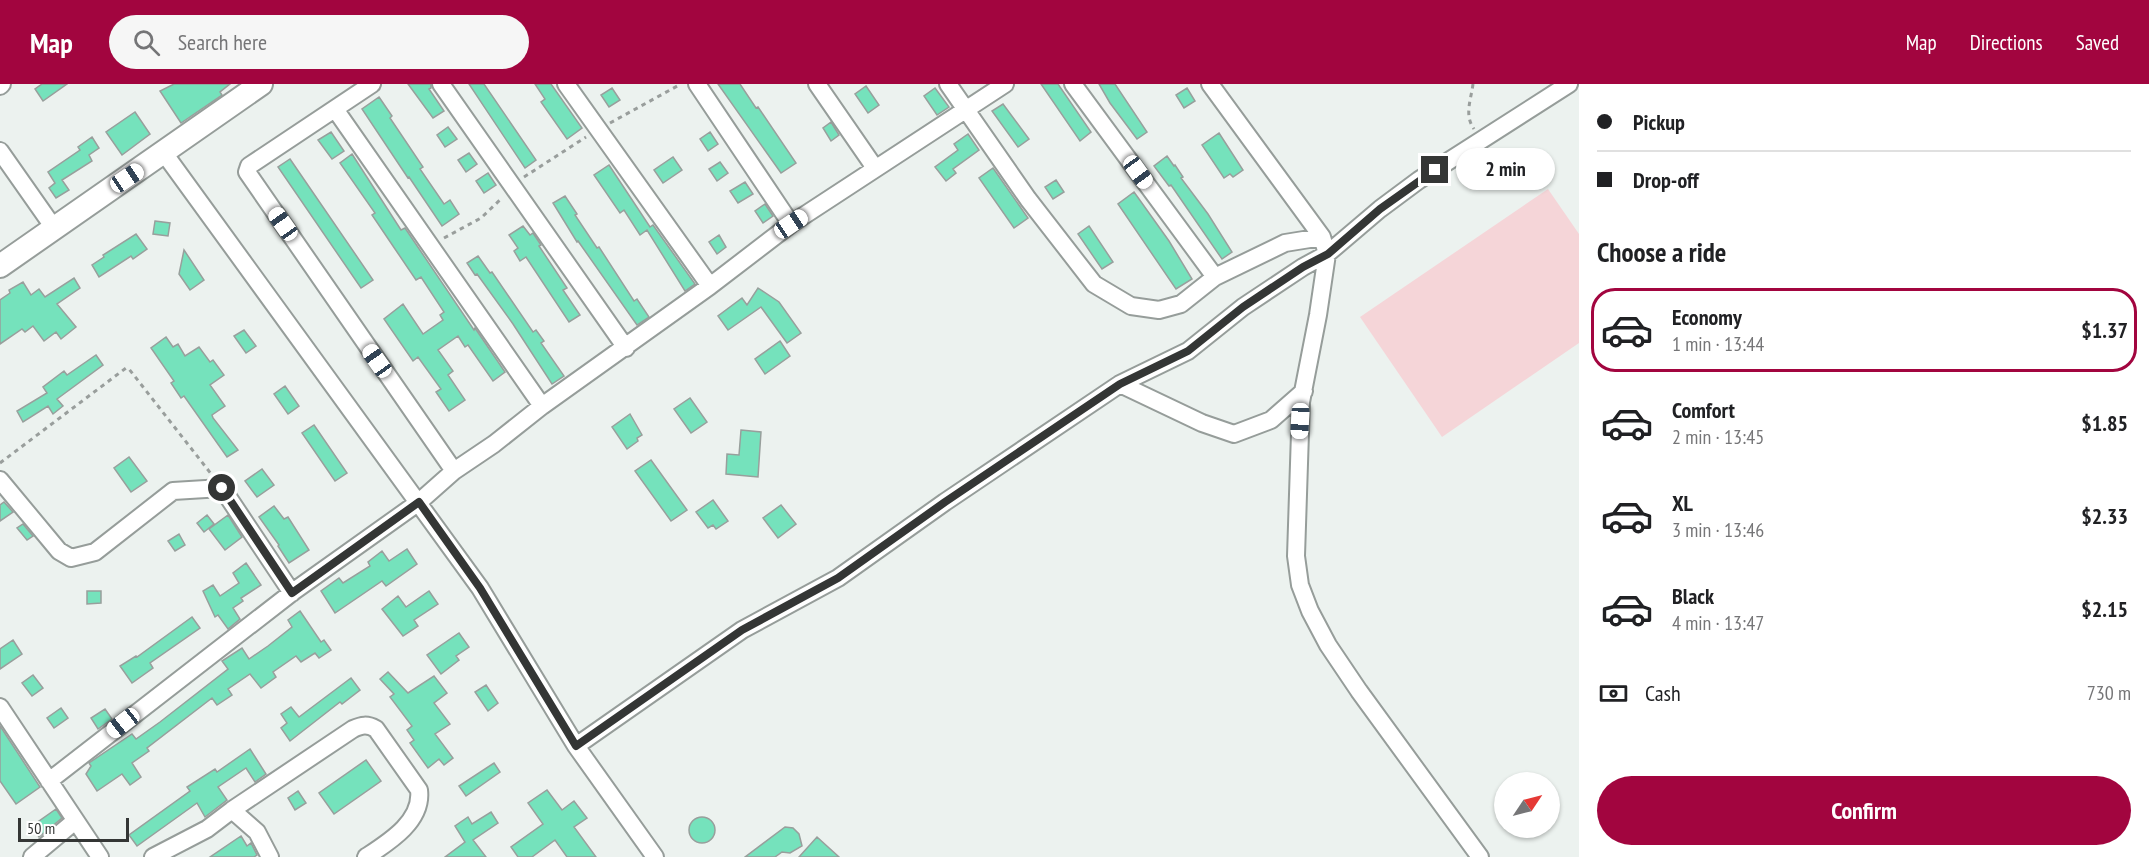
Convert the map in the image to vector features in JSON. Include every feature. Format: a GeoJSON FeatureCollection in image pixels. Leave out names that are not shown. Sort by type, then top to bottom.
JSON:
{"type":"FeatureCollection","features":[{"type":"Feature","properties":{"kind":"main road"},"geometry":{"type":"LineString","coordinates":[[0,266],[261,84]]}},
{"type":"Feature","properties":{"kind":"street"},"geometry":{"type":"LineString","coordinates":[[372,84],[249,166],[247,172],[454,471]]}},
{"type":"Feature","properties":{"kind":"street"},"geometry":{"type":"LineString","coordinates":[[441,84],[626,348]]}},
{"type":"Feature","properties":{"kind":"street"},"geometry":{"type":"LineString","coordinates":[[566,84],[710,286]]}},
{"type":"Feature","properties":{"kind":"street"},"geometry":{"type":"LineString","coordinates":[[697,84],[791,224]]}},
{"type":"Feature","properties":{"kind":"street"},"geometry":{"type":"LineString","coordinates":[[817,84],[875,168]]}},
{"type":"Feature","properties":{"kind":"street"},"geometry":{"type":"LineString","coordinates":[[948,84],[1028,199],[1094,284],[1131,306],[1160,310],[1181,304],[1215,277],[1285,243],[1322,237]]}},
{"type":"Feature","properties":{"kind":"street"},"geometry":{"type":"LineString","coordinates":[[49,781],[292,593],[419,502],[454,471],[626,348],[791,224],[1005,84]]}},
{"type":"Feature","properties":{"kind":"street"},"geometry":{"type":"LineString","coordinates":[[1073,84],[1215,277]]}},
{"type":"Feature","properties":{"kind":"street"},"geometry":{"type":"LineString","coordinates":[[1210,84],[1322,237],[1328,254],[1304,391],[1298,460],[1296,556],[1300,585],[1310,612],[1328,645],[1480,857]]}},
{"type":"Feature","properties":{"kind":"street"},"geometry":{"type":"LineString","coordinates":[[576,746],[742,630],[838,578],[945,502],[1120,384],[1188,351],[1243,307],[1303,267],[1328,254],[1404,191],[1569,84]]}},
{"type":"Feature","properties":{"kind":"street"},"geometry":{"type":"LineString","coordinates":[[335,110],[542,406]]}},
{"type":"Feature","properties":{"kind":"street"},"geometry":{"type":"LineString","coordinates":[[0,151],[54,228]]}},
{"type":"Feature","properties":{"kind":"street"},"geometry":{"type":"LineString","coordinates":[[164,153],[480,588],[576,746],[655,857]]}},
{"type":"Feature","properties":{"kind":"street"},"geometry":{"type":"LineString","coordinates":[[1120,384],[1202,423],[1234,434],[1271,420],[1304,391]]}},
{"type":"Feature","properties":{"kind":"street"},"geometry":{"type":"LineString","coordinates":[[0,480],[59,551],[71,558],[95,552],[173,491],[222,488],[292,593]]}},
{"type":"Feature","properties":{"kind":"street"},"geometry":{"type":"LineString","coordinates":[[0,707],[100,857]]}},
{"type":"Feature","properties":{"kind":"street"},"geometry":{"type":"LineString","coordinates":[[153,857],[207,829],[352,729],[370,725],[376,729],[419,790],[420,798],[415,815],[381,847],[366,857]]}},
{"type":"Feature","properties":{"kind":"street"},"geometry":{"type":"LineString","coordinates":[[232,810],[257,832],[270,857]]}},
{"type":"Feature","properties":{"kind":"street"},"geometry":{"type":"LineString","coordinates":[[32,857],[75,821]]}},
{"type":"Feature","properties":{"kind":"path"},"geometry":{"type":"LineString","coordinates":[[429,246],[481,218],[512,185],[597,129],[681,84]]}},
{"type":"Feature","properties":{"kind":"path"},"geometry":{"type":"LineString","coordinates":[[1473,84],[1468,111],[1470,124],[1482,141]]}},
{"type":"Feature","properties":{"kind":"path"},"geometry":{"type":"LineString","coordinates":[[0,463],[126,368],[222,488]]}},
{"type":"Feature","properties":{"kind":"shaded area"},"geometry":{"type":"Polygon","coordinates":[[[1548,189],[1579,234],[1579,343],[1442,437],[1360,317],[1548,189]]]}},
{"type":"Feature","properties":{"kind":"building"},"geometry":{"type":"Polygon","coordinates":[[[42,84],[67,84],[43,101],[35,89],[42,84]]]}},
{"type":"Feature","properties":{"kind":"building"},"geometry":{"type":"Polygon","coordinates":[[[174,84],[230,84],[220,92],[222,95],[181,123],[160,91],[174,84]]]}},
{"type":"Feature","properties":{"kind":"building"},"geometry":{"type":"Polygon","coordinates":[[[408,84],[431,84],[429,89],[444,111],[433,118],[408,84]]]}},
{"type":"Feature","properties":{"kind":"building"},"geometry":{"type":"Polygon","coordinates":[[[469,84],[484,84],[536,160],[525,168],[469,84]]]}},
{"type":"Feature","properties":{"kind":"building"},"geometry":{"type":"Polygon","coordinates":[[[535,84],[551,84],[582,128],[567,139],[541,102],[545,99],[535,84]]]}},
{"type":"Feature","properties":{"kind":"building"},"geometry":{"type":"Polygon","coordinates":[[[718,84],[740,84],[796,163],[781,173],[718,84]]]}},
{"type":"Feature","properties":{"kind":"building"},"geometry":{"type":"Polygon","coordinates":[[[1041,84],[1058,84],[1091,132],[1080,141],[1041,84]]]}},
{"type":"Feature","properties":{"kind":"building"},"geometry":{"type":"Polygon","coordinates":[[[1099,84],[1115,84],[1147,132],[1137,139],[1099,84]]]}},
{"type":"Feature","properties":{"kind":"building"},"geometry":{"type":"Polygon","coordinates":[[[866,86],[879,105],[868,113],[855,94],[866,86]]]}},
{"type":"Feature","properties":{"kind":"building"},"geometry":{"type":"Polygon","coordinates":[[[612,88],[620,100],[609,107],[601,95],[612,88]]]}},
{"type":"Feature","properties":{"kind":"building"},"geometry":{"type":"Polygon","coordinates":[[[935,88],[949,107],[937,115],[924,96],[935,88]]]}},
{"type":"Feature","properties":{"kind":"building"},"geometry":{"type":"Polygon","coordinates":[[[1187,88],[1195,101],[1184,108],[1176,95],[1187,88]]]}},
{"type":"Feature","properties":{"kind":"building"},"geometry":{"type":"Polygon","coordinates":[[[379,97],[392,116],[390,118],[423,167],[420,169],[444,204],[450,200],[459,214],[442,226],[362,109],[379,97]]]}},
{"type":"Feature","properties":{"kind":"building"},"geometry":{"type":"Polygon","coordinates":[[[1003,104],[1029,139],[1018,147],[992,111],[1003,104]]]}},
{"type":"Feature","properties":{"kind":"building"},"geometry":{"type":"Polygon","coordinates":[[[135,112],[150,134],[122,155],[106,132],[135,112]]]}},
{"type":"Feature","properties":{"kind":"building"},"geometry":{"type":"Polygon","coordinates":[[[831,122],[839,135],[831,141],[823,128],[831,122]]]}},
{"type":"Feature","properties":{"kind":"building"},"geometry":{"type":"Polygon","coordinates":[[[448,127],[457,139],[445,147],[437,135],[448,127]]]}},
{"type":"Feature","properties":{"kind":"building"},"geometry":{"type":"Polygon","coordinates":[[[331,132],[344,151],[332,159],[318,140],[331,132]]]}},
{"type":"Feature","properties":{"kind":"building"},"geometry":{"type":"Polygon","coordinates":[[[710,132],[718,144],[708,151],[700,139],[710,132]]]}},
{"type":"Feature","properties":{"kind":"building"},"geometry":{"type":"Polygon","coordinates":[[[1219,133],[1243,170],[1233,177],[1230,174],[1224,178],[1202,145],[1219,133]]]}},
{"type":"Feature","properties":{"kind":"building"},"geometry":{"type":"Polygon","coordinates":[[[968,134],[979,150],[953,169],[956,173],[946,181],[935,167],[958,150],[954,144],[968,134]]]}},
{"type":"Feature","properties":{"kind":"building"},"geometry":{"type":"Polygon","coordinates":[[[92,137],[99,148],[89,155],[92,161],[62,180],[69,190],[56,198],[49,188],[55,183],[48,172],[80,150],[78,147],[92,137]]]}},
{"type":"Feature","properties":{"kind":"building"},"geometry":{"type":"Polygon","coordinates":[[[469,153],[477,164],[466,172],[458,160],[469,153]]]}},
{"type":"Feature","properties":{"kind":"building"},"geometry":{"type":"Polygon","coordinates":[[[352,154],[401,230],[405,228],[505,372],[493,381],[468,345],[465,347],[458,336],[438,350],[453,371],[448,375],[465,400],[449,411],[436,392],[441,389],[418,357],[413,361],[384,319],[403,304],[423,334],[443,320],[440,315],[444,312],[421,277],[416,280],[372,215],[375,213],[340,163],[352,154]]]}},
{"type":"Feature","properties":{"kind":"building"},"geometry":{"type":"Polygon","coordinates":[[[1167,156],[1232,252],[1222,259],[1171,185],[1169,186],[1154,166],[1167,156]]]}},
{"type":"Feature","properties":{"kind":"building"},"geometry":{"type":"Polygon","coordinates":[[[673,157],[682,170],[663,183],[654,170],[673,157]]]}},
{"type":"Feature","properties":{"kind":"building"},"geometry":{"type":"Polygon","coordinates":[[[290,159],[373,280],[361,288],[278,167],[290,159]]]}},
{"type":"Feature","properties":{"kind":"building"},"geometry":{"type":"Polygon","coordinates":[[[720,162],[728,173],[717,181],[709,169],[720,162]]]}},
{"type":"Feature","properties":{"kind":"building"},"geometry":{"type":"Polygon","coordinates":[[[609,165],[650,227],[653,225],[695,284],[685,291],[647,230],[640,235],[624,210],[620,213],[594,175],[609,165]]]}},
{"type":"Feature","properties":{"kind":"building"},"geometry":{"type":"Polygon","coordinates":[[[993,168],[1028,218],[1014,228],[979,178],[993,168]]]}},
{"type":"Feature","properties":{"kind":"building"},"geometry":{"type":"Polygon","coordinates":[[[488,173],[496,185],[484,193],[476,181],[488,173]]]}},
{"type":"Feature","properties":{"kind":"building"},"geometry":{"type":"Polygon","coordinates":[[[1056,180],[1064,192],[1053,199],[1045,187],[1056,180]]]}},
{"type":"Feature","properties":{"kind":"building"},"geometry":{"type":"Polygon","coordinates":[[[745,182],[753,194],[738,203],[730,191],[745,182]]]}},
{"type":"Feature","properties":{"kind":"building"},"geometry":{"type":"Polygon","coordinates":[[[1134,192],[1169,241],[1192,279],[1176,289],[1118,204],[1134,192]]]}},
{"type":"Feature","properties":{"kind":"building"},"geometry":{"type":"Polygon","coordinates":[[[565,196],[597,248],[599,247],[634,301],[637,299],[649,317],[637,325],[577,242],[553,203],[565,196]]]}},
{"type":"Feature","properties":{"kind":"building"},"geometry":{"type":"Polygon","coordinates":[[[765,204],[773,216],[763,223],[755,211],[765,204]]]}},
{"type":"Feature","properties":{"kind":"building"},"geometry":{"type":"Polygon","coordinates":[[[155,221],[170,223],[168,236],[153,234],[155,221]]]}},
{"type":"Feature","properties":{"kind":"building"},"geometry":{"type":"Polygon","coordinates":[[[523,226],[530,235],[533,233],[541,245],[539,246],[567,288],[563,290],[580,315],[569,322],[526,257],[520,261],[514,251],[518,248],[509,235],[523,226]]]}},
{"type":"Feature","properties":{"kind":"building"},"geometry":{"type":"Polygon","coordinates":[[[1089,226],[1113,262],[1102,269],[1078,234],[1089,226]]]}},
{"type":"Feature","properties":{"kind":"building"},"geometry":{"type":"Polygon","coordinates":[[[136,234],[147,249],[133,259],[131,256],[99,277],[92,265],[104,257],[103,255],[136,234]]]}},
{"type":"Feature","properties":{"kind":"building"},"geometry":{"type":"Polygon","coordinates":[[[719,235],[726,247],[717,254],[709,242],[719,235]]]}},
{"type":"Feature","properties":{"kind":"building"},"geometry":{"type":"Polygon","coordinates":[[[184,250],[204,280],[190,290],[179,274],[184,250]]]}},
{"type":"Feature","properties":{"kind":"building"},"geometry":{"type":"Polygon","coordinates":[[[478,256],[490,273],[492,272],[533,332],[536,330],[544,341],[541,343],[564,376],[552,384],[513,324],[467,263],[478,256]]]}},
{"type":"Feature","properties":{"kind":"building"},"geometry":{"type":"Polygon","coordinates":[[[74,278],[80,288],[57,304],[76,327],[61,339],[56,332],[44,341],[33,326],[25,332],[22,329],[0,344],[0,300],[10,293],[9,290],[23,282],[31,295],[39,289],[45,297],[74,278]]]}},
{"type":"Feature","properties":{"kind":"building"},"geometry":{"type":"Polygon","coordinates":[[[758,288],[779,302],[801,333],[787,343],[761,307],[728,330],[718,316],[742,298],[747,305],[758,288]]]}},
{"type":"Feature","properties":{"kind":"building"},"geometry":{"type":"Polygon","coordinates":[[[244,330],[256,346],[246,353],[234,336],[244,330]]]}},
{"type":"Feature","properties":{"kind":"building"},"geometry":{"type":"Polygon","coordinates":[[[166,337],[173,347],[178,344],[185,356],[199,347],[224,375],[210,385],[225,406],[212,415],[213,418],[238,450],[227,457],[184,396],[181,398],[171,383],[174,381],[151,348],[166,337]]]}},
{"type":"Feature","properties":{"kind":"building"},"geometry":{"type":"Polygon","coordinates":[[[780,341],[790,356],[765,374],[755,359],[780,341]]]}},
{"type":"Feature","properties":{"kind":"building"},"geometry":{"type":"Polygon","coordinates":[[[96,355],[103,365],[57,399],[63,406],[53,414],[48,406],[23,422],[17,411],[47,393],[43,387],[64,371],[67,375],[96,355]]]}},
{"type":"Feature","properties":{"kind":"building"},"geometry":{"type":"Polygon","coordinates":[[[285,386],[299,406],[288,414],[274,394],[285,386]]]}},
{"type":"Feature","properties":{"kind":"building"},"geometry":{"type":"Polygon","coordinates":[[[690,398],[707,422],[691,433],[674,409],[690,398]]]}},
{"type":"Feature","properties":{"kind":"building"},"geometry":{"type":"Polygon","coordinates":[[[630,414],[642,435],[627,449],[612,427],[630,414]]]}},
{"type":"Feature","properties":{"kind":"building"},"geometry":{"type":"Polygon","coordinates":[[[314,425],[347,473],[335,481],[302,433],[314,425]]]}},
{"type":"Feature","properties":{"kind":"building"},"geometry":{"type":"Polygon","coordinates":[[[741,430],[761,432],[758,477],[726,474],[727,454],[739,455],[741,430]]]}},
{"type":"Feature","properties":{"kind":"building"},"geometry":{"type":"Polygon","coordinates":[[[129,457],[147,481],[131,492],[114,468],[129,457]]]}},
{"type":"Feature","properties":{"kind":"building"},"geometry":{"type":"Polygon","coordinates":[[[651,460],[687,510],[671,521],[635,471],[651,460]]]}},
{"type":"Feature","properties":{"kind":"building"},"geometry":{"type":"Polygon","coordinates":[[[262,469],[274,485],[257,497],[245,481],[262,469]]]}},
{"type":"Feature","properties":{"kind":"building"},"geometry":{"type":"Polygon","coordinates":[[[713,500],[728,521],[716,529],[713,525],[708,528],[696,512],[713,500]]]}},
{"type":"Feature","properties":{"kind":"building"},"geometry":{"type":"Polygon","coordinates":[[[4,502],[13,512],[0,521],[0,505],[4,502]]]}},
{"type":"Feature","properties":{"kind":"building"},"geometry":{"type":"Polygon","coordinates":[[[781,505],[796,524],[778,538],[763,518],[781,505]]]}},
{"type":"Feature","properties":{"kind":"building"},"geometry":{"type":"Polygon","coordinates":[[[274,506],[284,519],[288,517],[309,550],[289,563],[259,517],[274,506]]]}},
{"type":"Feature","properties":{"kind":"building"},"geometry":{"type":"Polygon","coordinates":[[[207,515],[214,524],[204,532],[197,523],[207,515]]]}},
{"type":"Feature","properties":{"kind":"building"},"geometry":{"type":"Polygon","coordinates":[[[228,515],[242,537],[225,550],[209,529],[228,515]]]}},
{"type":"Feature","properties":{"kind":"building"},"geometry":{"type":"Polygon","coordinates":[[[23,524],[33,536],[27,540],[17,528],[23,524]]]}},
{"type":"Feature","properties":{"kind":"building"},"geometry":{"type":"Polygon","coordinates":[[[179,534],[185,545],[175,551],[168,541],[179,534]]]}},
{"type":"Feature","properties":{"kind":"building"},"geometry":{"type":"Polygon","coordinates":[[[407,549],[417,564],[386,586],[382,581],[335,613],[321,591],[339,578],[343,583],[370,566],[368,562],[382,551],[389,561],[407,549]]]}},
{"type":"Feature","properties":{"kind":"building"},"geometry":{"type":"Polygon","coordinates":[[[246,563],[261,585],[241,598],[243,601],[233,608],[240,619],[228,629],[218,615],[215,617],[203,591],[213,585],[220,596],[239,583],[233,573],[246,563]]]}},
{"type":"Feature","properties":{"kind":"building"},"geometry":{"type":"Polygon","coordinates":[[[87,591],[101,591],[101,603],[87,604],[87,591]]]}},
{"type":"Feature","properties":{"kind":"building"},"geometry":{"type":"Polygon","coordinates":[[[429,591],[438,604],[414,620],[418,626],[403,636],[382,609],[398,596],[406,607],[429,591]]]}},
{"type":"Feature","properties":{"kind":"building"},"geometry":{"type":"Polygon","coordinates":[[[300,611],[321,642],[324,640],[331,650],[319,658],[315,653],[301,662],[296,656],[273,672],[276,677],[261,688],[250,674],[228,689],[232,695],[217,705],[212,698],[147,748],[149,751],[132,763],[141,777],[130,785],[122,774],[97,791],[86,774],[91,766],[89,763],[132,734],[136,739],[160,722],[228,669],[222,661],[242,648],[249,659],[268,646],[292,627],[288,620],[300,611]]]}},
{"type":"Feature","properties":{"kind":"building"},"geometry":{"type":"Polygon","coordinates":[[[192,617],[200,628],[150,663],[153,668],[132,683],[120,666],[137,657],[192,617]]]}},
{"type":"Feature","properties":{"kind":"building"},"geometry":{"type":"Polygon","coordinates":[[[459,633],[469,647],[456,656],[459,660],[441,674],[427,655],[459,633]]]}},
{"type":"Feature","properties":{"kind":"building"},"geometry":{"type":"Polygon","coordinates":[[[13,640],[22,654],[0,669],[0,649],[13,640]]]}},
{"type":"Feature","properties":{"kind":"building"},"geometry":{"type":"Polygon","coordinates":[[[388,672],[408,693],[434,676],[447,693],[434,703],[450,724],[435,734],[453,758],[444,765],[439,759],[428,768],[410,743],[414,740],[407,730],[412,726],[390,697],[394,694],[380,679],[388,672]]]}},
{"type":"Feature","properties":{"kind":"building"},"geometry":{"type":"Polygon","coordinates":[[[33,675],[43,688],[32,696],[22,683],[33,675]]]}},
{"type":"Feature","properties":{"kind":"building"},"geometry":{"type":"Polygon","coordinates":[[[351,678],[360,690],[342,704],[340,702],[290,741],[281,728],[287,723],[281,714],[291,707],[299,717],[351,678]]]}},
{"type":"Feature","properties":{"kind":"building"},"geometry":{"type":"Polygon","coordinates":[[[486,685],[498,703],[488,711],[475,692],[486,685]]]}},
{"type":"Feature","properties":{"kind":"building"},"geometry":{"type":"Polygon","coordinates":[[[61,708],[68,718],[54,728],[47,718],[61,708]]]}},
{"type":"Feature","properties":{"kind":"building"},"geometry":{"type":"Polygon","coordinates":[[[105,709],[112,719],[98,729],[91,718],[105,709]]]}},
{"type":"Feature","properties":{"kind":"building"},"geometry":{"type":"Polygon","coordinates":[[[0,726],[40,787],[16,804],[0,781],[0,726]]]}},
{"type":"Feature","properties":{"kind":"building"},"geometry":{"type":"Polygon","coordinates":[[[250,749],[266,774],[255,782],[246,768],[218,787],[227,800],[205,817],[197,803],[137,846],[129,835],[190,791],[187,787],[215,769],[217,772],[250,749]]]}},
{"type":"Feature","properties":{"kind":"building"},"geometry":{"type":"Polygon","coordinates":[[[366,760],[381,781],[334,814],[319,793],[366,760]]]}},
{"type":"Feature","properties":{"kind":"building"},"geometry":{"type":"Polygon","coordinates":[[[494,763],[500,772],[466,796],[459,786],[494,763]]]}},
{"type":"Feature","properties":{"kind":"building"},"geometry":{"type":"Polygon","coordinates":[[[547,790],[562,810],[574,801],[587,818],[574,827],[596,857],[567,857],[555,840],[532,857],[518,857],[511,847],[543,824],[528,803],[547,790]]]}},
{"type":"Feature","properties":{"kind":"building"},"geometry":{"type":"Polygon","coordinates":[[[298,791],[306,803],[295,810],[288,798],[298,791]]]}},
{"type":"Feature","properties":{"kind":"building"},"geometry":{"type":"Polygon","coordinates":[[[56,809],[62,818],[39,837],[32,826],[56,809]]]}},
{"type":"Feature","properties":{"kind":"building"},"geometry":{"type":"Polygon","coordinates":[[[491,812],[498,823],[473,840],[486,857],[445,857],[465,842],[455,826],[468,817],[472,824],[491,812]]]}},
{"type":"Feature","properties":{"kind":"building"},"geometry":{"type":"Polygon","coordinates":[[[702,817],[711,821],[715,830],[711,839],[702,843],[693,839],[689,830],[693,821],[702,817]]]}},
{"type":"Feature","properties":{"kind":"building"},"geometry":{"type":"Polygon","coordinates":[[[785,827],[793,828],[799,834],[802,846],[790,853],[782,852],[775,857],[745,857],[785,827]]]}},
{"type":"Feature","properties":{"kind":"building"},"geometry":{"type":"Polygon","coordinates":[[[241,836],[247,846],[251,843],[257,855],[254,857],[210,857],[241,836]]]}},
{"type":"Feature","properties":{"kind":"building"},"geometry":{"type":"Polygon","coordinates":[[[817,837],[839,857],[799,857],[817,837]]]}},
{"type":"Feature","properties":{"kind":"route"},"geometry":{"type":"LineString","coordinates":[[222,488],[292,593],[419,502],[480,588],[576,746],[742,630],[838,578],[945,502],[1120,384],[1188,351],[1243,307],[1303,267],[1328,254],[1380,209],[1435,170]]}}]}
